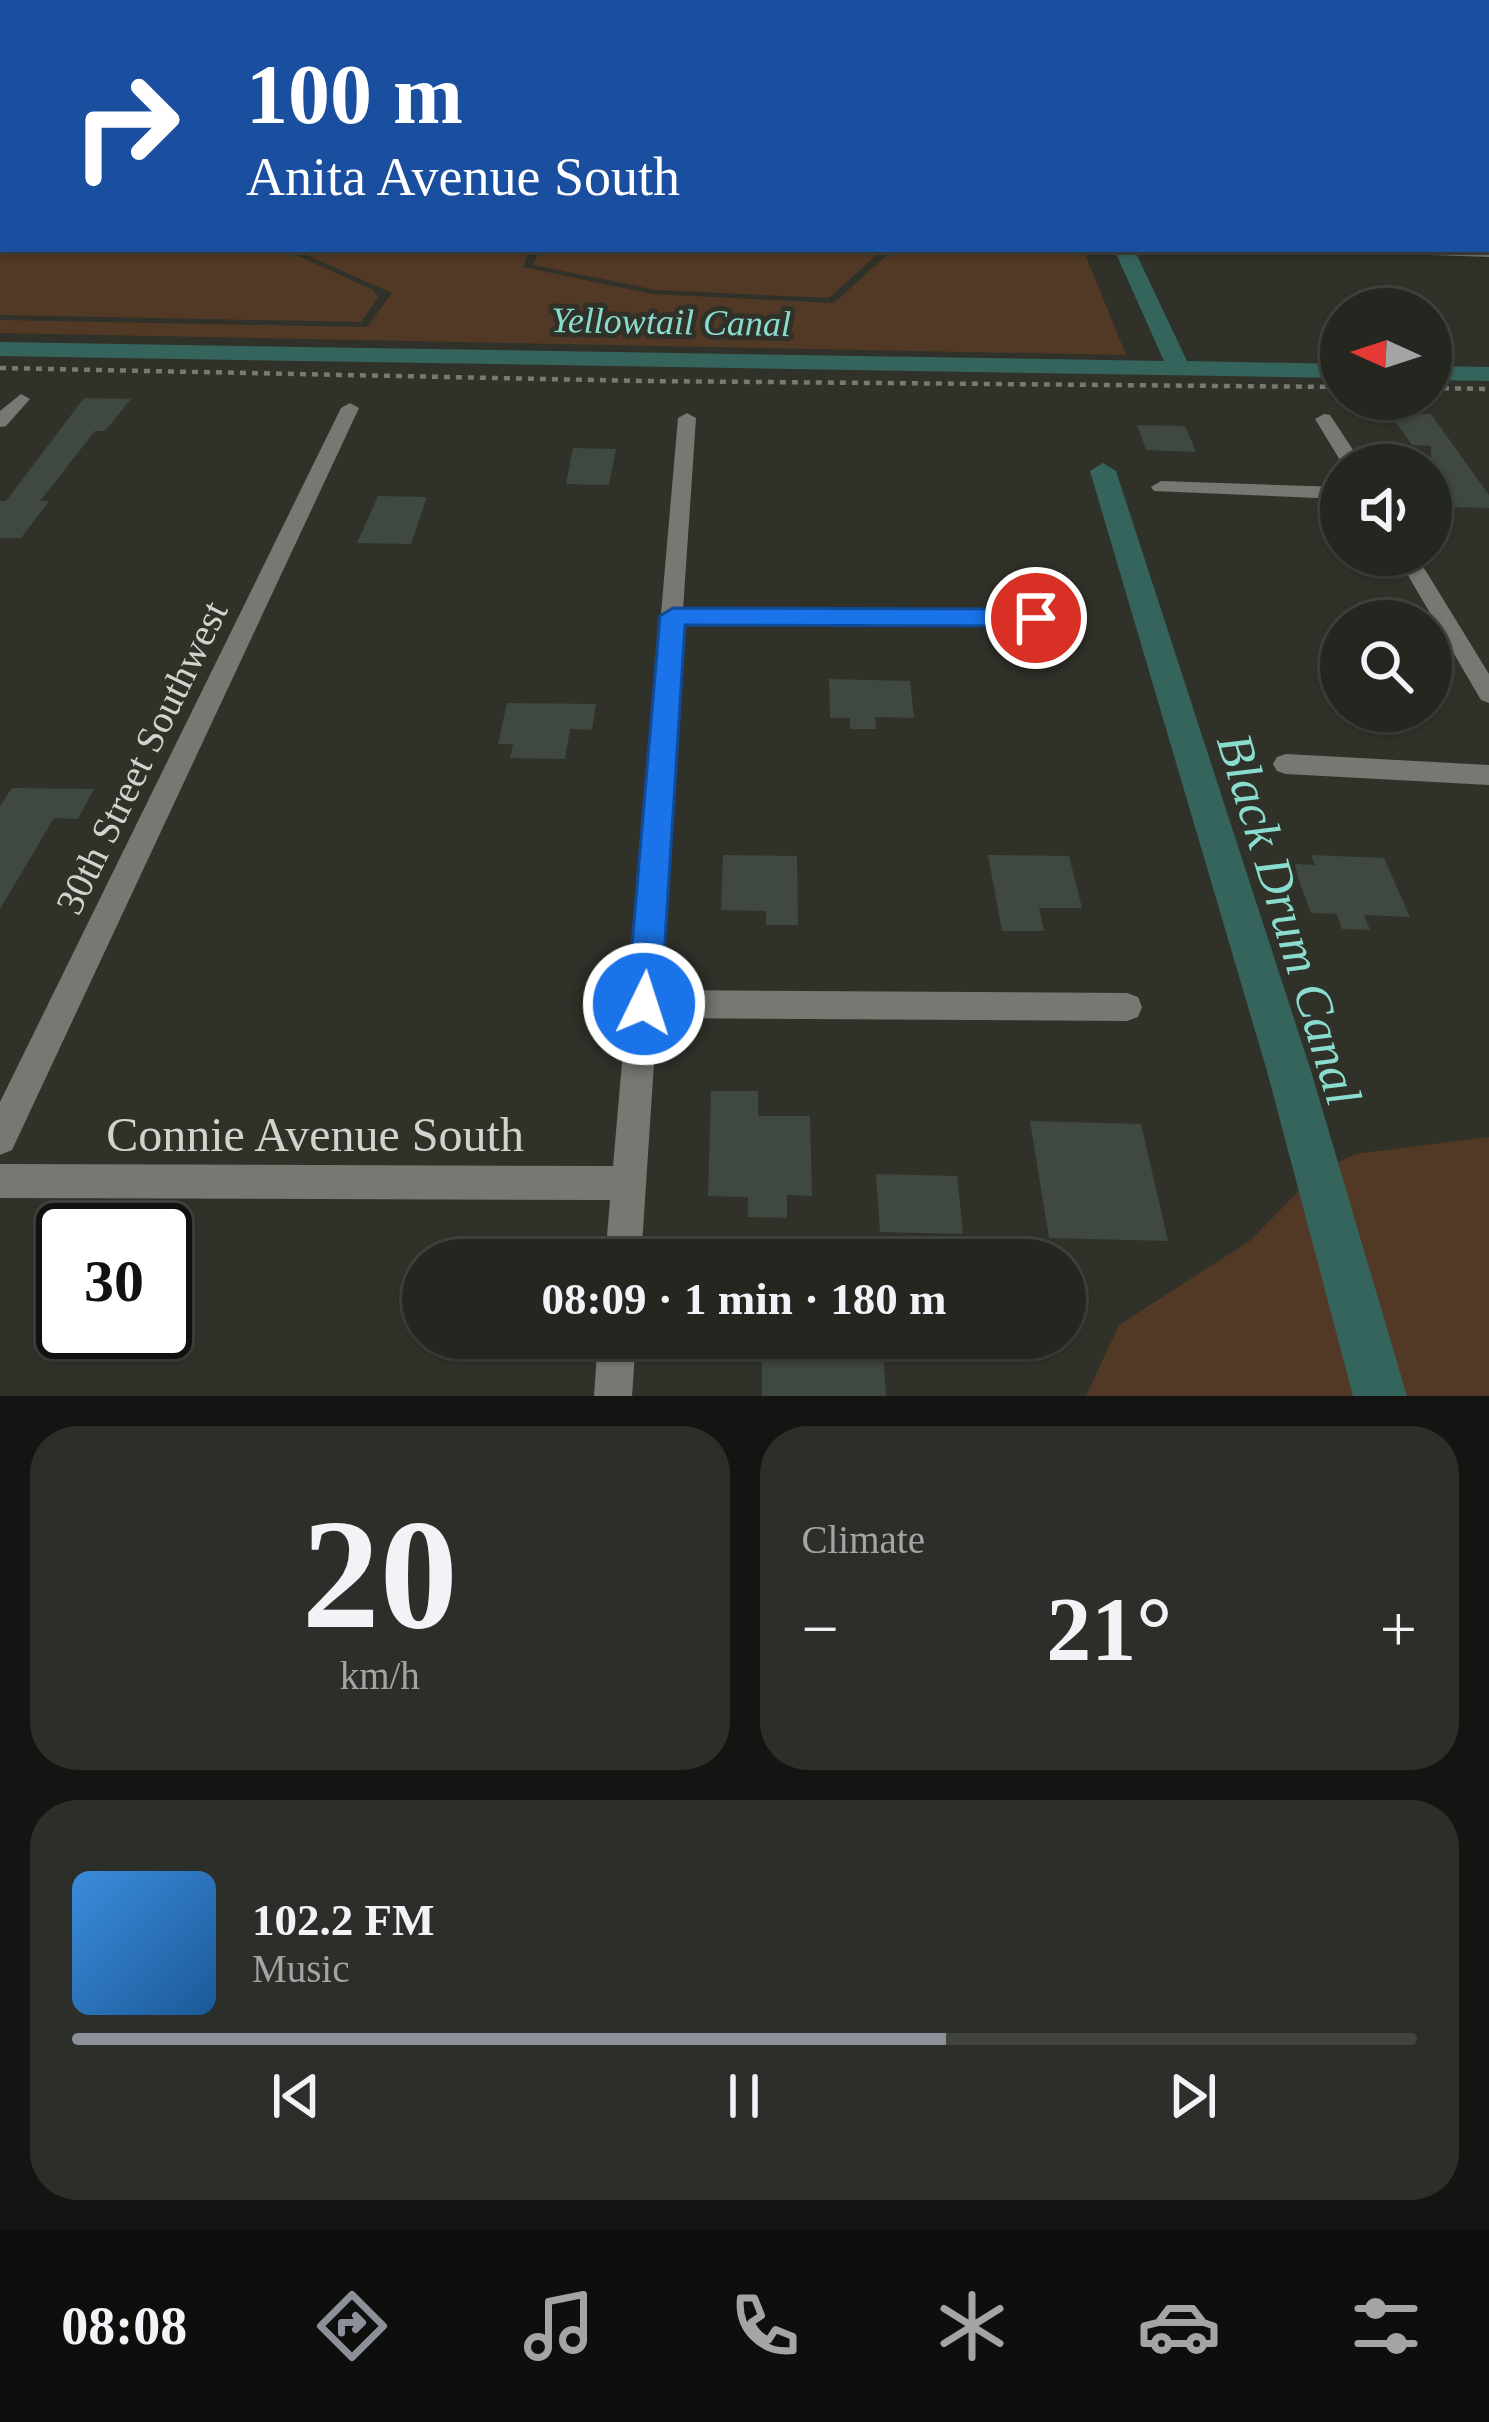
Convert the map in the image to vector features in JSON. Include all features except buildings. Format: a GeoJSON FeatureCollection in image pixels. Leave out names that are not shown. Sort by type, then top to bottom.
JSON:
{"type":"FeatureCollection","features":[{"type":"Feature","properties":{"kind":"street"},"geometry":{"type":"LineString","coordinates":[[1444,252],[1489,254]]}},
{"type":"Feature","properties":{"kind":"street"},"geometry":{"type":"LineString","coordinates":[[0,422],[21,399]]}},
{"type":"Feature","properties":{"kind":"street","name":"30th Street Southwest"},"geometry":{"type":"LineString","coordinates":[[0,1138],[350,408]]}},
{"type":"Feature","properties":{"kind":"street"},"geometry":{"type":"LineString","coordinates":[[625,1239],[687,418]]}},
{"type":"Feature","properties":{"kind":"street"},"geometry":{"type":"LineString","coordinates":[[1162,488],[1320,493]]}},
{"type":"Feature","properties":{"kind":"street"},"geometry":{"type":"LineString","coordinates":[[1419,576],[1489,694]]}},
{"type":"Feature","properties":{"kind":"street"},"geometry":{"type":"LineString","coordinates":[[673,616],[1036,618]]}},
{"type":"Feature","properties":{"kind":"street"},"geometry":{"type":"LineString","coordinates":[[1286,764],[1489,775]]}},
{"type":"Feature","properties":{"kind":"street"},"geometry":{"type":"LineString","coordinates":[[644,1004],[1127,1006]]}},
{"type":"Feature","properties":{"kind":"street","name":"Connie Avenue South"},"geometry":{"type":"LineString","coordinates":[[0,1181],[629,1183]]}},
{"type":"Feature","properties":{"kind":"street"},"geometry":{"type":"LineString","coordinates":[[613,1396],[616,1359]]}},
{"type":"Feature","properties":{"kind":"path"},"geometry":{"type":"LineString","coordinates":[[0,368],[621,381],[1320,387]]}},
{"type":"Feature","properties":{"kind":"path"},"geometry":{"type":"LineString","coordinates":[[1452,388],[1489,389]]}},
{"type":"Feature","properties":{"kind":"shaded area"},"geometry":{"type":"Polygon","coordinates":[[[0,252],[290,252],[373,290],[378,298],[361,322],[0,315],[0,252]]]}},
{"type":"Feature","properties":{"kind":"shaded area"},"geometry":{"type":"Polygon","coordinates":[[[300,252],[529,252],[523,267],[652,294],[834,303],[891,252],[1084,252],[1126,355],[0,333],[0,320],[367,327],[392,293],[300,252]]]}},
{"type":"Feature","properties":{"kind":"shaded area"},"geometry":{"type":"Polygon","coordinates":[[[539,252],[880,252],[829,298],[656,290],[533,265],[539,252]]]}},
{"type":"Feature","properties":{"kind":"shaded area"},"geometry":{"type":"Polygon","coordinates":[[[1489,1137],[1489,1396],[1086,1396],[1119,1325],[1251,1240],[1315,1174],[1355,1154],[1489,1137]]]}},
{"type":"Feature","properties":{"kind":"waterway"},"geometry":{"type":"LineString","coordinates":[[1125,252],[1179,368]]}},
{"type":"Feature","properties":{"kind":"waterway","name":"Yellowtail Canal"},"geometry":{"type":"LineString","coordinates":[[0,349],[1179,368]]}},
{"type":"Feature","properties":{"kind":"waterway","name":"Yellowtail Canal"},"geometry":{"type":"LineString","coordinates":[[1179,368],[1320,371]]}},
{"type":"Feature","properties":{"kind":"waterway","name":"Yellowtail Canal"},"geometry":{"type":"LineString","coordinates":[[1452,373],[1489,374]]}},
{"type":"Feature","properties":{"kind":"waterway","name":"Black Drum Canal"},"geometry":{"type":"LineString","coordinates":[[1103,471],[1289,1071],[1380,1396]]}},
{"type":"Feature","properties":{"kind":"route"},"geometry":{"type":"LineString","coordinates":[[644,1004],[673,616],[1036,618]]}}]}
